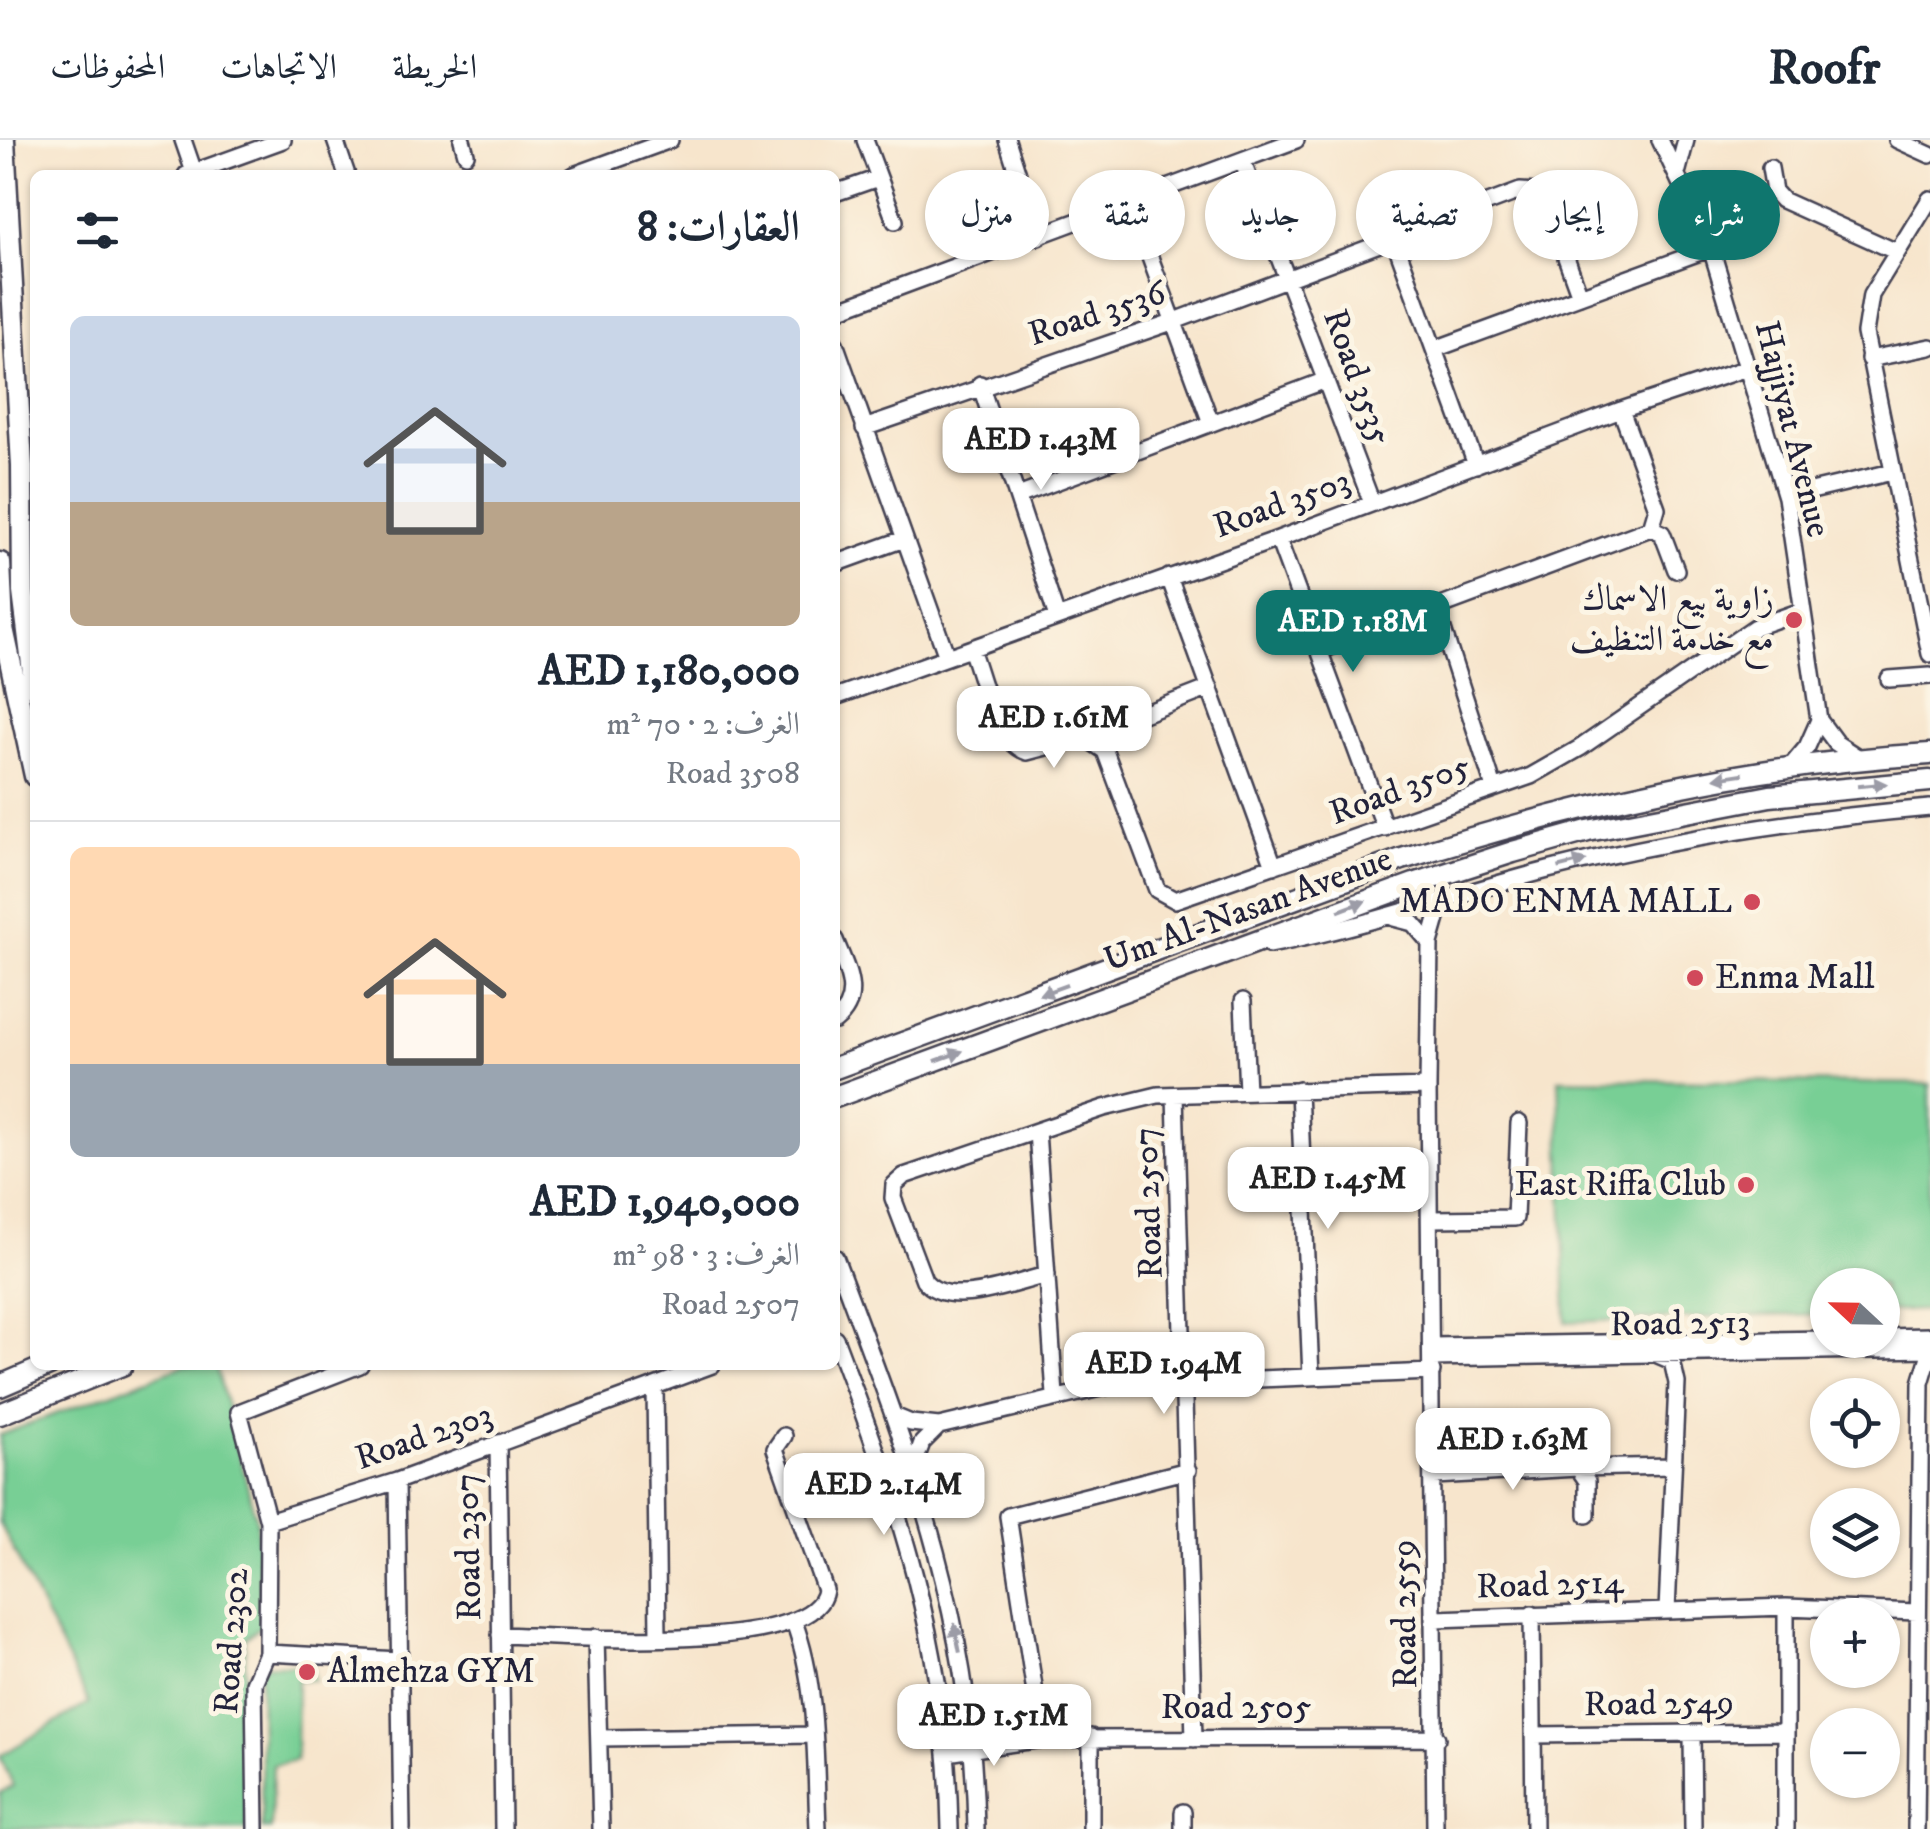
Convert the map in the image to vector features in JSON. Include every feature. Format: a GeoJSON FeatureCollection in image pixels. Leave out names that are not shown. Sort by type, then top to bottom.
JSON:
{"type":"FeatureCollection","features":[{"type":"Feature","properties":{"kind":"main road"},"geometry":{"type":"LineString","coordinates":[[8,140],[6,168],[22,466],[16,618],[18,704],[30,755]]}},
{"type":"Feature","properties":{"kind":"main road"},"geometry":{"type":"LineString","coordinates":[[22,466],[30,499]]}},
{"type":"Feature","properties":{"kind":"main road"},"geometry":{"type":"LineString","coordinates":[[0,563],[30,670]]}},
{"type":"Feature","properties":{"kind":"main road"},"geometry":{"type":"LineString","coordinates":[[0,682],[18,704]]}},
{"type":"Feature","properties":{"kind":"main road","name":"Um Al-Nasan Avenue"},"geometry":{"type":"LineString","coordinates":[[840,1066],[1438,848],[1578,808],[1791,766],[1930,754]]}},
{"type":"Feature","properties":{"kind":"main road","name":"Um Al-Nasan Avenue"},"geometry":{"type":"LineString","coordinates":[[840,1095],[1414,884],[1588,831],[1770,796],[1930,781]]}},
{"type":"Feature","properties":{"kind":"main road"},"geometry":{"type":"LineString","coordinates":[[840,1106],[858,1090]]}},
{"type":"Feature","properties":{"kind":"main road"},"geometry":{"type":"LineString","coordinates":[[0,1386],[37,1370]]}},
{"type":"Feature","properties":{"kind":"main road"},"geometry":{"type":"LineString","coordinates":[[0,1414],[110,1370]]}},
{"type":"Feature","properties":{"kind":"street"},"geometry":{"type":"LineString","coordinates":[[182,140],[189,170]]}},
{"type":"Feature","properties":{"kind":"street"},"geometry":{"type":"LineString","coordinates":[[201,170],[283,140]]}},
{"type":"Feature","properties":{"kind":"street"},"geometry":{"type":"LineString","coordinates":[[334,140],[345,170]]}},
{"type":"Feature","properties":{"kind":"street"},"geometry":{"type":"LineString","coordinates":[[588,170],[670,140]]}},
{"type":"Feature","properties":{"kind":"street"},"geometry":{"type":"LineString","coordinates":[[865,140],[895,221]]}},
{"type":"Feature","properties":{"kind":"street"},"geometry":{"type":"LineString","coordinates":[[1007,140],[1017,170]]}},
{"type":"Feature","properties":{"kind":"street"},"geometry":{"type":"LineString","coordinates":[[1185,182],[1296,140]]}},
{"type":"Feature","properties":{"kind":"street"},"geometry":{"type":"LineString","coordinates":[[1660,140],[1676,166]]}},
{"type":"Feature","properties":{"kind":"street"},"geometry":{"type":"LineString","coordinates":[[1671,140],[1676,166]]}},
{"type":"Feature","properties":{"kind":"street"},"geometry":{"type":"LineString","coordinates":[[1676,166],[1686,140]]}},
{"type":"Feature","properties":{"kind":"street"},"geometry":{"type":"LineString","coordinates":[[1898,140],[1930,156]]}},
{"type":"Feature","properties":{"kind":"street","name":"Road 3535"},"geometry":{"type":"LineString","coordinates":[[1242,160],[1372,503]]}},
{"type":"Feature","properties":{"kind":"street","name":"Hajjiyat Avenue"},"geometry":{"type":"LineString","coordinates":[[1676,166],[1678,170]]}},
{"type":"Feature","properties":{"kind":"street"},"geometry":{"type":"LineString","coordinates":[[1770,168],[1774,191],[1782,200],[1897,252]]}},
{"type":"Feature","properties":{"kind":"street"},"geometry":{"type":"LineString","coordinates":[[840,192],[878,178]]}},
{"type":"Feature","properties":{"kind":"street","name":"Road 3536"},"geometry":{"type":"LineString","coordinates":[[1493,202],[1520,191],[1539,192],[1580,296]]}},
{"type":"Feature","properties":{"kind":"street"},"geometry":{"type":"LineString","coordinates":[[1930,199],[1867,307],[1868,359],[1930,654]]}},
{"type":"Feature","properties":{"kind":"street","name":"Road 3536"},"geometry":{"type":"LineString","coordinates":[[864,428],[1356,254]]}},
{"type":"Feature","properties":{"kind":"street"},"geometry":{"type":"LineString","coordinates":[[840,309],[975,260]]}},
{"type":"Feature","properties":{"kind":"street"},"geometry":{"type":"LineString","coordinates":[[1150,260],[1211,424]]}},
{"type":"Feature","properties":{"kind":"street"},"geometry":{"type":"LineString","coordinates":[[1402,260],[1476,465]]}},
{"type":"Feature","properties":{"kind":"street"},"geometry":{"type":"LineString","coordinates":[[1435,349],[1678,260]]}},
{"type":"Feature","properties":{"kind":"street","name":"Hajjiyat Avenue"},"geometry":{"type":"LineString","coordinates":[[1715,260],[1786,497],[1819,720]]}},
{"type":"Feature","properties":{"kind":"street"},"geometry":{"type":"LineString","coordinates":[[1868,359],[1930,347]]}},
{"type":"Feature","properties":{"kind":"street"},"geometry":{"type":"LineString","coordinates":[[840,358],[947,657]]}},
{"type":"Feature","properties":{"kind":"street","name":"Road 3503"},"geometry":{"type":"LineString","coordinates":[[840,695],[1278,539],[1621,410],[1750,368]]}},
{"type":"Feature","properties":{"kind":"street"},"geometry":{"type":"LineString","coordinates":[[1018,496],[1326,380]]}},
{"type":"Feature","properties":{"kind":"street"},"geometry":{"type":"LineString","coordinates":[[980,384],[1058,617]]}},
{"type":"Feature","properties":{"kind":"street"},"geometry":{"type":"LineString","coordinates":[[1621,410],[1657,508],[1652,528]]}},
{"type":"Feature","properties":{"kind":"street"},"geometry":{"type":"LineString","coordinates":[[1786,497],[1892,472]]}},
{"type":"Feature","properties":{"kind":"street"},"geometry":{"type":"LineString","coordinates":[[1320,651],[1652,528],[1662,533],[1676,570]]}},
{"type":"Feature","properties":{"kind":"street"},"geometry":{"type":"LineString","coordinates":[[840,562],[904,539]]}},
{"type":"Feature","properties":{"kind":"street"},"geometry":{"type":"LineString","coordinates":[[1278,539],[1385,828]]}},
{"type":"Feature","properties":{"kind":"street"},"geometry":{"type":"LineString","coordinates":[[1912,568],[1930,565]]}},
{"type":"Feature","properties":{"kind":"street"},"geometry":{"type":"LineString","coordinates":[[1169,576],[1274,866]]}},
{"type":"Feature","properties":{"kind":"street"},"geometry":{"type":"LineString","coordinates":[[1436,611],[1494,788]]}},
{"type":"Feature","properties":{"kind":"street","name":"Road 3505"},"geometry":{"type":"LineString","coordinates":[[1084,737],[1098,742],[1105,751],[1157,890],[1164,897],[1181,899],[1385,828],[1562,760],[1730,642],[1764,623],[1801,611]]}},
{"type":"Feature","properties":{"kind":"street"},"geometry":{"type":"LineString","coordinates":[[971,648],[1002,729],[1018,748],[1034,752],[1210,688]]}},
{"type":"Feature","properties":{"kind":"street"},"geometry":{"type":"LineString","coordinates":[[1889,679],[1930,676]]}},
{"type":"Feature","properties":{"kind":"street"},"geometry":{"type":"LineString","coordinates":[[1791,766],[1807,746],[1819,720],[1836,742],[1859,758]]}},
{"type":"Feature","properties":{"kind":"street"},"geometry":{"type":"LineString","coordinates":[[1241,948],[1387,917],[1551,869],[1678,841],[1823,818],[1930,808]]}},
{"type":"Feature","properties":{"kind":"street","name":"Road 2559"},"geometry":{"type":"LineString","coordinates":[[1436,1829],[1428,1086],[1430,943],[1442,901]]}},
{"type":"Feature","properties":{"kind":"street"},"geometry":{"type":"LineString","coordinates":[[1387,917],[1413,922],[1430,943]]}},
{"type":"Feature","properties":{"kind":"street"},"geometry":{"type":"LineString","coordinates":[[840,953],[852,984],[851,1001],[840,1015]]}},
{"type":"Feature","properties":{"kind":"street"},"geometry":{"type":"LineString","coordinates":[[1243,1001],[1248,1092]]}},
{"type":"Feature","properties":{"kind":"street"},"geometry":{"type":"LineString","coordinates":[[1047,1276],[954,1295],[937,1292],[924,1280],[892,1194],[904,1176],[1140,1098],[1428,1086]]}},
{"type":"Feature","properties":{"kind":"street"},"geometry":{"type":"LineString","coordinates":[[1300,1090],[1311,1376]]}},
{"type":"Feature","properties":{"kind":"street","name":"Road 2507"},"geometry":{"type":"LineString","coordinates":[[1175,1094],[1194,1739]]}},
{"type":"Feature","properties":{"kind":"street"},"geometry":{"type":"LineString","coordinates":[[1431,1219],[1516,1218],[1518,1123]]}},
{"type":"Feature","properties":{"kind":"street"},"geometry":{"type":"LineString","coordinates":[[1037,1131],[1055,1395]]}},
{"type":"Feature","properties":{"kind":"street"},"geometry":{"type":"LineString","coordinates":[[840,1270],[913,1466],[944,1571],[974,1742],[976,1829]]}},
{"type":"Feature","properties":{"kind":"street"},"geometry":{"type":"LineString","coordinates":[[1431,1325],[1437,1335],[1460,1352],[1438,1375],[1432,1394]]}},
{"type":"Feature","properties":{"kind":"street"},"geometry":{"type":"LineString","coordinates":[[1900,1337],[1930,1336]]}},
{"type":"Feature","properties":{"kind":"street","name":"Road 2513"},"geometry":{"type":"LineString","coordinates":[[1185,1375],[1311,1376],[1460,1352],[1679,1348],[1810,1339]]}},
{"type":"Feature","properties":{"kind":"street","name":"Road 2513"},"geometry":{"type":"LineString","coordinates":[[1460,1352],[1658,1354],[1679,1348],[1698,1354],[1930,1351]]}},
{"type":"Feature","properties":{"kind":"street"},"geometry":{"type":"LineString","coordinates":[[1916,1829],[1923,1800],[1923,1682],[1917,1612],[1925,1570],[1922,1376],[1930,1351]]}},
{"type":"Feature","properties":{"kind":"street"},"geometry":{"type":"LineString","coordinates":[[840,1353],[903,1521],[938,1664],[950,1829]]}},
{"type":"Feature","properties":{"kind":"street"},"geometry":{"type":"LineString","coordinates":[[1658,1354],[1670,1359],[1676,1382]]}},
{"type":"Feature","properties":{"kind":"street"},"geometry":{"type":"LineString","coordinates":[[1676,1382],[1684,1365],[1698,1354]]}},
{"type":"Feature","properties":{"kind":"street","name":"Road 2302"},"geometry":{"type":"LineString","coordinates":[[256,1829],[254,1682],[267,1652],[268,1521],[239,1412],[347,1370]]}},
{"type":"Feature","properties":{"kind":"street","name":"Road 2303"},"geometry":{"type":"LineString","coordinates":[[268,1521],[397,1480],[698,1370]]}},
{"type":"Feature","properties":{"kind":"street"},"geometry":{"type":"LineString","coordinates":[[894,1416],[911,1424],[939,1426],[1055,1395],[1185,1375]]}},
{"type":"Feature","properties":{"kind":"street","name":"Road 2514"},"geometry":{"type":"LineString","coordinates":[[1667,1611],[1676,1382]]}},
{"type":"Feature","properties":{"kind":"street"},"geometry":{"type":"LineString","coordinates":[[655,1386],[658,1637]]}},
{"type":"Feature","properties":{"kind":"street"},"geometry":{"type":"LineString","coordinates":[[913,1466],[922,1444],[939,1426]]}},
{"type":"Feature","properties":{"kind":"street"},"geometry":{"type":"LineString","coordinates":[[500,1635],[746,1634],[794,1622],[817,1610],[825,1590],[775,1450],[784,1436]]}},
{"type":"Feature","properties":{"kind":"street","name":"Road 2307"},"geometry":{"type":"LineString","coordinates":[[498,1444],[503,1829]]}},
{"type":"Feature","properties":{"kind":"street"},"geometry":{"type":"LineString","coordinates":[[1434,1476],[1673,1466]]}},
{"type":"Feature","properties":{"kind":"street"},"geometry":{"type":"LineString","coordinates":[[1578,1468],[1587,1481],[1587,1515]]}},
{"type":"Feature","properties":{"kind":"street"},"geometry":{"type":"LineString","coordinates":[[1039,1739],[1008,1516],[1188,1470]]}},
{"type":"Feature","properties":{"kind":"street"},"geometry":{"type":"LineString","coordinates":[[397,1480],[402,1829]]}},
{"type":"Feature","properties":{"kind":"street","name":"Road 2514"},"geometry":{"type":"LineString","coordinates":[[1435,1619],[1786,1607],[1917,1612]]}},
{"type":"Feature","properties":{"kind":"street","name":"Road 2549"},"geometry":{"type":"LineString","coordinates":[[1786,1607],[1786,1829]]}},
{"type":"Feature","properties":{"kind":"street"},"geometry":{"type":"LineString","coordinates":[[1532,1614],[1534,1829]]}},
{"type":"Feature","properties":{"kind":"street"},"geometry":{"type":"LineString","coordinates":[[794,1622],[804,1654],[814,1735],[818,1829]]}},
{"type":"Feature","properties":{"kind":"street"},"geometry":{"type":"LineString","coordinates":[[596,1637],[601,1829]]}},
{"type":"Feature","properties":{"kind":"street"},"geometry":{"type":"LineString","coordinates":[[267,1652],[399,1660]]}},
{"type":"Feature","properties":{"kind":"street","name":"Road 2549"},"geometry":{"type":"LineString","coordinates":[[1533,1735],[1786,1732]]}},
{"type":"Feature","properties":{"kind":"street"},"geometry":{"type":"LineString","coordinates":[[600,1738],[814,1735]]}},
{"type":"Feature","properties":{"kind":"street"},"geometry":{"type":"LineString","coordinates":[[1692,1735],[1693,1829]]}},
{"type":"Feature","properties":{"kind":"street"},"geometry":{"type":"LineString","coordinates":[[1091,1738],[1091,1829]]}},
{"type":"Feature","properties":{"kind":"street","name":"Road 2505"},"geometry":{"type":"LineString","coordinates":[[946,1745],[1091,1738],[1437,1738]]}},
{"type":"Feature","properties":{"kind":"street"},"geometry":{"type":"LineString","coordinates":[[1183,1812],[1183,1829]]}},
{"type":"Feature","properties":{"kind":"green space","name":"East Riffa Club"},"geometry":{"type":"Polygon","coordinates":[[[1559,1079],[1930,1084],[1930,1310],[1900,1311],[1900,1268],[1810,1268],[1810,1315],[1566,1322],[1559,1079]]]}},
{"type":"Feature","properties":{"kind":"green space"},"geometry":{"type":"Polygon","coordinates":[[[172,1370],[217,1370],[257,1523],[262,1625],[245,1639],[247,1829],[0,1829],[0,1793],[13,1786],[0,1756],[89,1703],[0,1523],[0,1435],[172,1370]]]}},
{"type":"Feature","properties":{"kind":"green space"},"geometry":{"type":"Polygon","coordinates":[[[264,1665],[312,1665],[314,1680],[297,1680],[296,1760],[273,1765],[271,1829],[262,1829],[260,1675],[264,1665]]]}},
{"type":"Feature","properties":{"kind":"place","name":"زاوية بيع الاسماك مع خدمة التنظيف"},"geometry":{"type":"Point","coordinates":[1794,620]}},
{"type":"Feature","properties":{"kind":"place","name":"MADO ENMA MALL"},"geometry":{"type":"Point","coordinates":[1752,902]}},
{"type":"Feature","properties":{"kind":"place","name":"Enma Mall"},"geometry":{"type":"Point","coordinates":[1695,978]}},
{"type":"Feature","properties":{"kind":"place","name":"East Riffa Club"},"geometry":{"type":"Point","coordinates":[1746,1185]}},
{"type":"Feature","properties":{"kind":"place","name":"Almehza GYM"},"geometry":{"type":"Point","coordinates":[307,1672]}}]}
